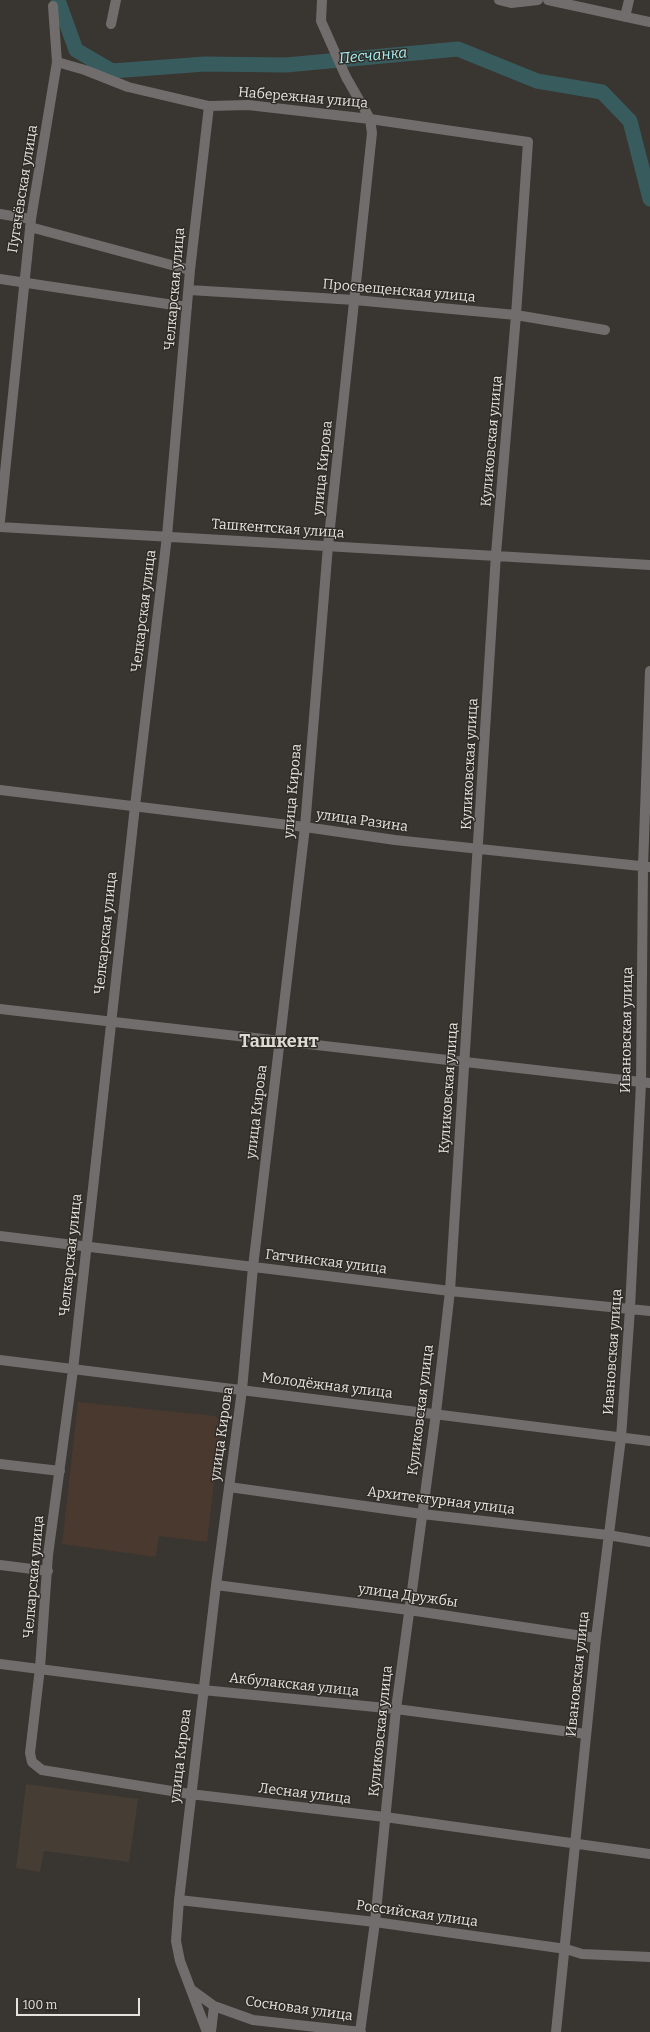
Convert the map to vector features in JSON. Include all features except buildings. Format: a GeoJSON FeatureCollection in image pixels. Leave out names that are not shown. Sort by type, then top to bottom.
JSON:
{"type":"FeatureCollection","features":[{"type":"Feature","properties":{"kind":"street"},"geometry":{"type":"LineString","coordinates":[[111,24],[116,0]]}},
{"type":"Feature","properties":{"kind":"street"},"geometry":{"type":"LineString","coordinates":[[322,0],[321,21],[346,77],[370,119]]}},
{"type":"Feature","properties":{"kind":"street"},"geometry":{"type":"LineString","coordinates":[[499,0],[511,3],[538,0]]}},
{"type":"Feature","properties":{"kind":"street"},"geometry":{"type":"LineString","coordinates":[[548,0],[650,22]]}},
{"type":"Feature","properties":{"kind":"street"},"geometry":{"type":"LineString","coordinates":[[625,16],[628,0]]}},
{"type":"Feature","properties":{"kind":"street","name":"Пугачёвская улица"},"geometry":{"type":"LineString","coordinates":[[0,521],[31,223],[57,62],[53,6]]}},
{"type":"Feature","properties":{"kind":"street","name":"Набережная улица"},"geometry":{"type":"LineString","coordinates":[[57,62],[85,70],[128,87],[209,106],[248,105],[370,119],[528,142]]}},
{"type":"Feature","properties":{"kind":"street","name":"Челкарская улица"},"geometry":{"type":"LineString","coordinates":[[32,1762],[30,1754],[40,1668],[48,1555],[73,1370],[135,806],[167,536],[190,270],[209,106]]}},
{"type":"Feature","properties":{"kind":"street","name":"улица Кирова"},"geometry":{"type":"LineString","coordinates":[[207,2032],[180,1961],[176,1942],[179,1900],[190,1794],[242,1390],[253,1267],[305,827],[328,546],[372,133],[370,119]]}},
{"type":"Feature","properties":{"kind":"street","name":"Куликовская улица"},"geometry":{"type":"LineString","coordinates":[[361,2032],[375,1922],[396,1710],[436,1413],[450,1291],[479,849],[496,554],[516,315],[528,142]]}},
{"type":"Feature","properties":{"kind":"street"},"geometry":{"type":"LineString","coordinates":[[0,214],[190,270]]}},
{"type":"Feature","properties":{"kind":"street"},"geometry":{"type":"LineString","coordinates":[[0,279],[24,284],[188,307]]}},
{"type":"Feature","properties":{"kind":"street","name":"Просвещенская улица"},"geometry":{"type":"LineString","coordinates":[[189,290],[355,300],[516,315],[605,330]]}},
{"type":"Feature","properties":{"kind":"street","name":"Ташкентская улица"},"geometry":{"type":"LineString","coordinates":[[0,527],[496,554],[650,565]]}},
{"type":"Feature","properties":{"kind":"street","name":"Ивановская улица"},"geometry":{"type":"LineString","coordinates":[[556,2032],[559,1991],[566,1949],[596,1638],[621,1438],[646,1083],[650,672]]}},
{"type":"Feature","properties":{"kind":"street","name":"улица Разина"},"geometry":{"type":"LineString","coordinates":[[0,790],[305,827],[395,840],[647,867]]}},
{"type":"Feature","properties":{"kind":"street"},"geometry":{"type":"LineString","coordinates":[[0,1009],[646,1083]]}},
{"type":"Feature","properties":{"kind":"street","name":"Гатчинская улица"},"geometry":{"type":"LineString","coordinates":[[0,1236],[450,1291],[650,1311]]}},
{"type":"Feature","properties":{"kind":"street","name":"Молодёжная улица"},"geometry":{"type":"LineString","coordinates":[[0,1360],[436,1413],[650,1441]]}},
{"type":"Feature","properties":{"kind":"street"},"geometry":{"type":"LineString","coordinates":[[0,1464],[60,1471]]}},
{"type":"Feature","properties":{"kind":"street","name":"Архитектурная улица"},"geometry":{"type":"LineString","coordinates":[[229,1487],[422,1514],[608,1535],[650,1542]]}},
{"type":"Feature","properties":{"kind":"street"},"geometry":{"type":"LineString","coordinates":[[0,1565],[48,1571]]}},
{"type":"Feature","properties":{"kind":"street","name":"улица Дружбы"},"geometry":{"type":"LineString","coordinates":[[216,1585],[409,1610],[596,1638]]}},
{"type":"Feature","properties":{"kind":"street","name":"Акбулакская улица"},"geometry":{"type":"LineString","coordinates":[[0,1664],[203,1690],[396,1710],[586,1734]]}},
{"type":"Feature","properties":{"kind":"street","name":"Лесная улица"},"geometry":{"type":"LineString","coordinates":[[32,1762],[42,1770],[190,1794],[385,1817],[576,1845],[650,1854]]}},
{"type":"Feature","properties":{"kind":"street","name":"Российская улица"},"geometry":{"type":"LineString","coordinates":[[179,1900],[375,1922],[566,1949],[582,1954],[650,1957]]}},
{"type":"Feature","properties":{"kind":"street","name":"Сосновая улица"},"geometry":{"type":"LineString","coordinates":[[192,1990],[214,2006],[253,2020],[361,2032]]}},
{"type":"Feature","properties":{"kind":"street"},"geometry":{"type":"LineString","coordinates":[[211,2032],[214,2006]]}},
{"type":"Feature","properties":{"kind":"shaded area"},"geometry":{"type":"Polygon","coordinates":[[[78,1402],[216,1416],[221,1425],[207,1542],[159,1536],[156,1557],[62,1544],[78,1402]]]}},
{"type":"Feature","properties":{"kind":"shaded area"},"geometry":{"type":"Polygon","coordinates":[[[26,1784],[138,1799],[129,1862],[44,1851],[40,1872],[16,1868],[26,1784]]]}},
{"type":"Feature","properties":{"kind":"waterway","name":"Песчанка"},"geometry":{"type":"LineString","coordinates":[[58,0],[76,50],[112,71],[205,64],[286,65],[458,49],[537,81],[602,92],[630,121],[650,199]]}},
{"type":"Feature","properties":{"kind":"district","name":"Ташкент"},"geometry":{"type":"Point","coordinates":[279,1042]}}]}
